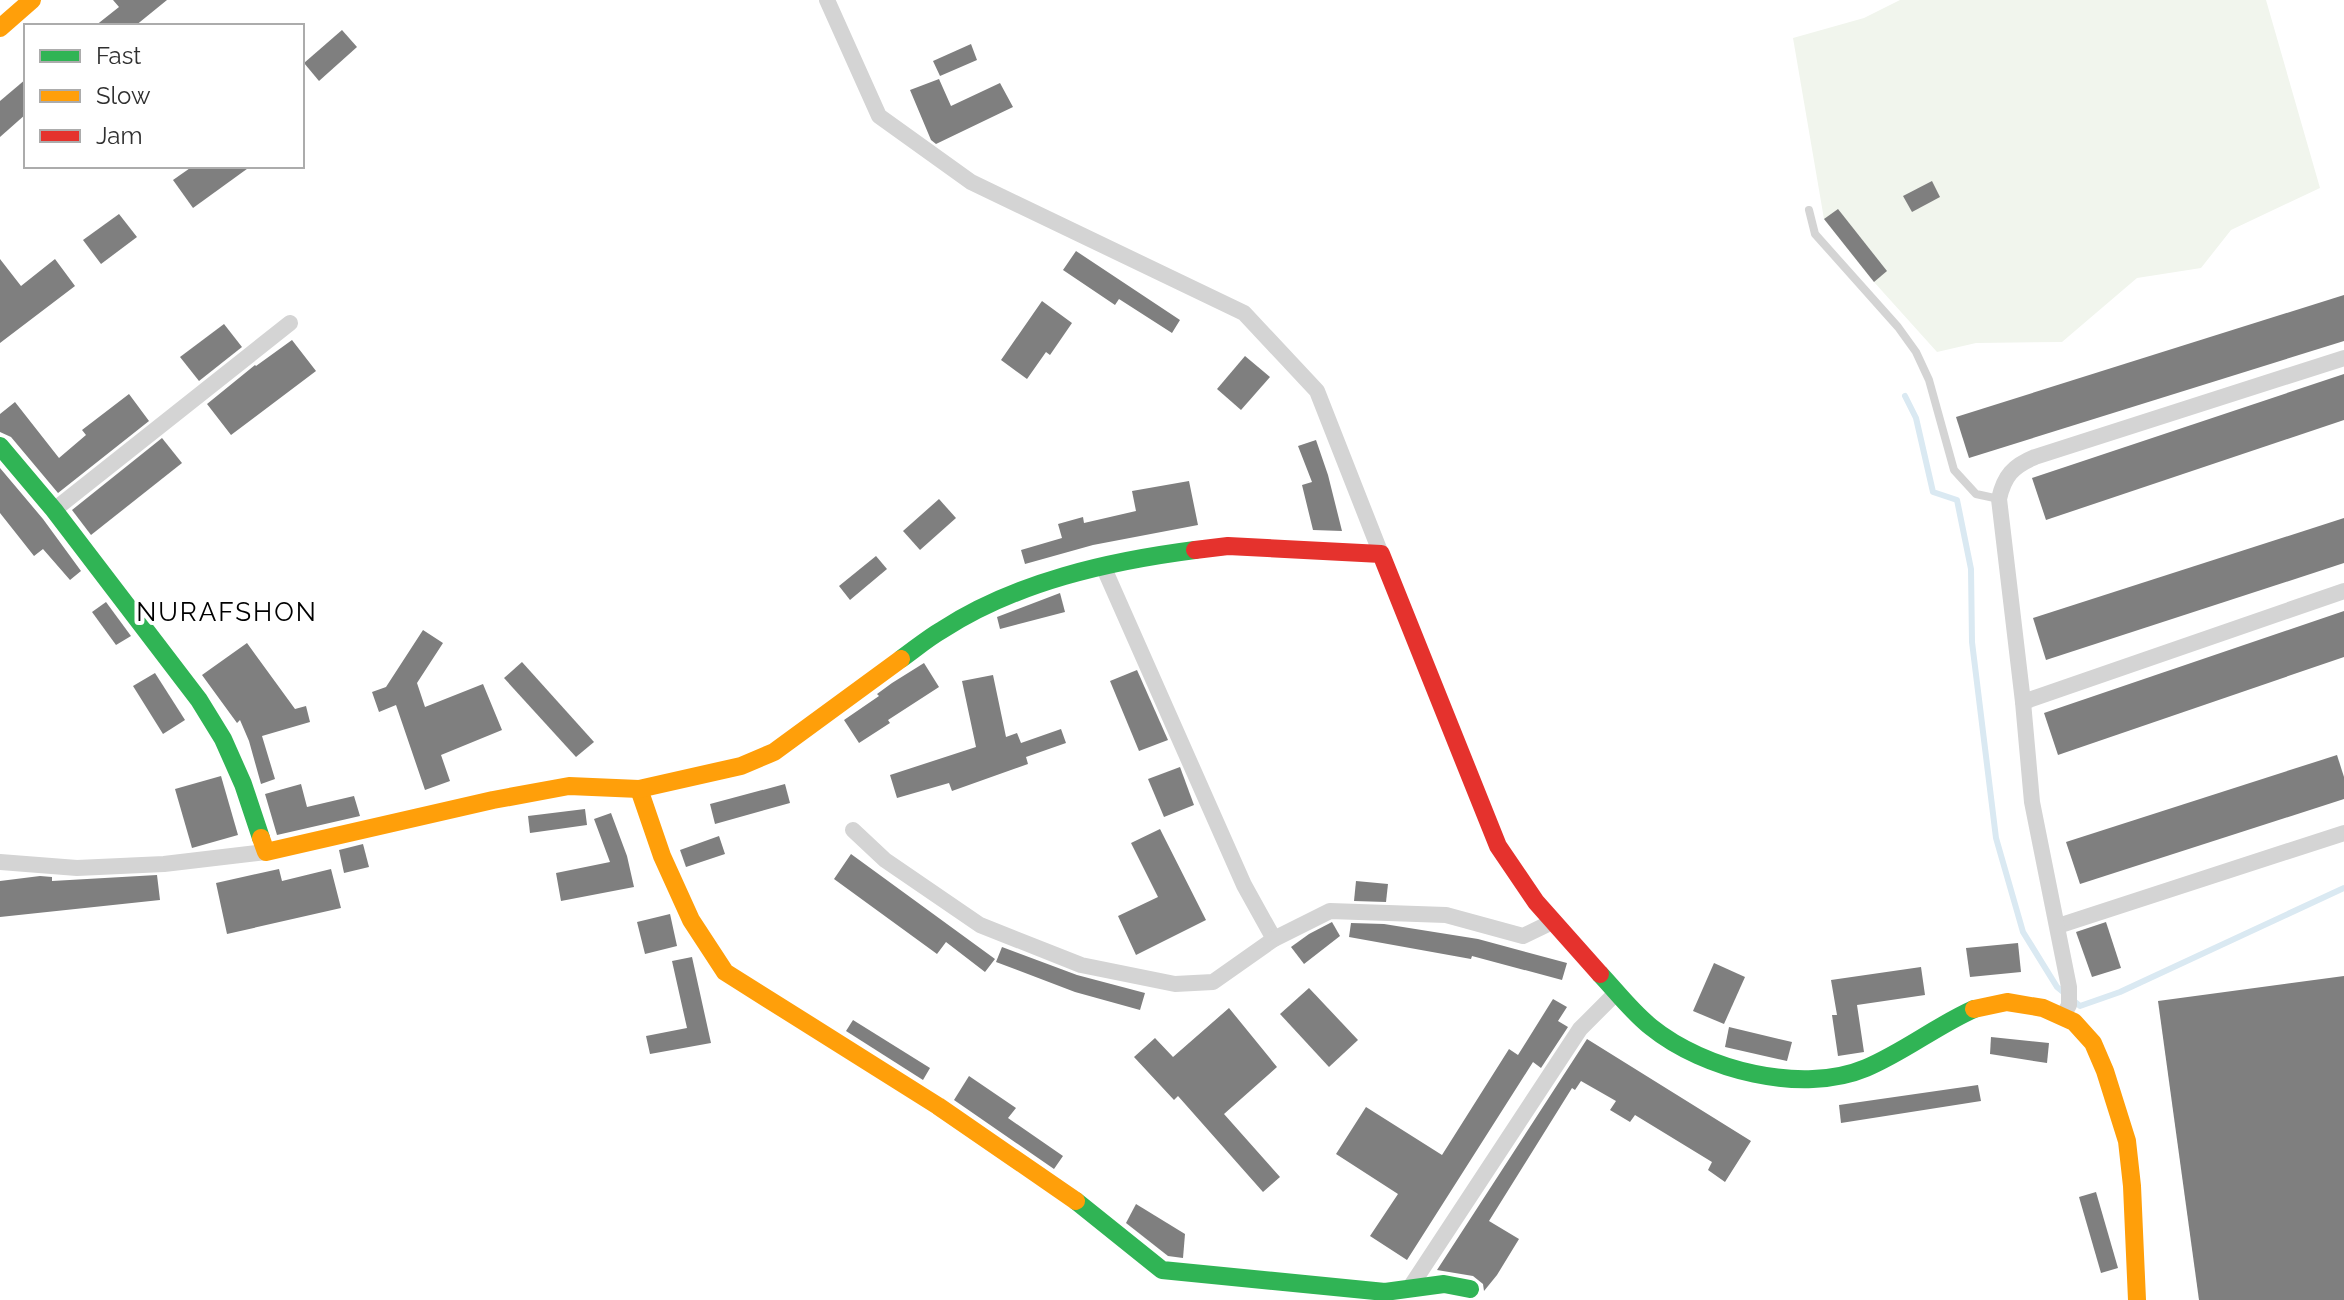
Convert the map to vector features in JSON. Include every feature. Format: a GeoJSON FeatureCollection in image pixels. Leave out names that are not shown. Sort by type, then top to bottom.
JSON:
{"type":"FeatureCollection","features":[{"type":"Feature","properties":{"kind":"street"},"geometry":{"type":"LineString","coordinates":[[0,28],[32,0]]}},
{"type":"Feature","properties":{"kind":"street"},"geometry":{"type":"LineString","coordinates":[[827,0],[879,116],[971,182],[1244,313],[1317,391],[1498,846],[1550,923],[1654,1030],[1684,1049],[1772,1076],[1807,1080],[1833,1078],[1859,1071],[1944,1023],[1993,1004],[2066,1010],[2097,1051],[2124,1129],[2137,1300]]}},
{"type":"Feature","properties":{"kind":"street"},"geometry":{"type":"LineString","coordinates":[[54,510],[290,323]]}},
{"type":"Feature","properties":{"kind":"street"},"geometry":{"type":"LineString","coordinates":[[2066,1010],[2069,987],[2032,802],[1999,499],[2008,473],[2035,457],[2344,358]]}},
{"type":"Feature","properties":{"kind":"street"},"geometry":{"type":"LineString","coordinates":[[0,446],[54,510],[199,700],[223,739],[238,773],[266,852]]}},
{"type":"Feature","properties":{"kind":"street"},"geometry":{"type":"LineString","coordinates":[[0,862],[77,868],[164,864],[266,852],[493,800],[569,786],[639,789],[759,760],[941,630],[1006,597],[1103,566],[1135,558],[1228,546],[1381,554]]}},
{"type":"Feature","properties":{"kind":"street"},"geometry":{"type":"LineString","coordinates":[[1103,566],[1244,885],[1274,939]]}},
{"type":"Feature","properties":{"kind":"street"},"geometry":{"type":"LineString","coordinates":[[2023,702],[2344,591]]}},
{"type":"Feature","properties":{"kind":"street"},"geometry":{"type":"LineString","coordinates":[[639,789],[662,856],[691,920],[725,972],[938,1106],[1091,1212],[1162,1270],[1385,1292],[1444,1284],[1470,1289]]}},
{"type":"Feature","properties":{"kind":"street"},"geometry":{"type":"LineString","coordinates":[[853,830],[885,860],[980,925],[1081,965],[1175,984],[1213,982],[1274,939],[1330,911],[1446,915],[1523,936],[1550,923]]}},
{"type":"Feature","properties":{"kind":"street"},"geometry":{"type":"LineString","coordinates":[[2058,926],[2344,833]]}},
{"type":"Feature","properties":{"kind":"street"},"geometry":{"type":"LineString","coordinates":[[1409,1289],[1580,1029],[1617,992]]}},
{"type":"Feature","properties":{"kind":"lane"},"geometry":{"type":"LineString","coordinates":[[1809,210],[1815,234],[1898,327],[1916,352],[1929,380],[1954,470],[1976,494],[1999,499]]}},
{"type":"Feature","properties":{"kind":"shaded area"},"geometry":{"type":"Polygon","coordinates":[[[1900,0],[2266,0],[2320,188],[2231,230],[2201,268],[2137,278],[2062,342],[1976,343],[1937,352],[1874,282],[1824,219],[1793,38],[1864,18],[1900,0]]]}},
{"type":"Feature","properties":{"kind":"building"},"geometry":{"type":"Polygon","coordinates":[[[113,0],[167,0],[137,24],[98,24],[119,7],[113,0]]]}},
{"type":"Feature","properties":{"kind":"building"},"geometry":{"type":"Polygon","coordinates":[[[342,30],[357,47],[319,81],[304,63],[342,30]]]}},
{"type":"Feature","properties":{"kind":"building"},"geometry":{"type":"Polygon","coordinates":[[[971,44],[977,60],[940,76],[933,61],[971,44]]]}},
{"type":"Feature","properties":{"kind":"building"},"geometry":{"type":"Polygon","coordinates":[[[939,79],[951,106],[1000,83],[1013,107],[936,144],[931,140],[910,90],[939,79]]]}},
{"type":"Feature","properties":{"kind":"building"},"geometry":{"type":"Polygon","coordinates":[[[24,81],[24,116],[0,137],[0,101],[24,81]]]}},
{"type":"Feature","properties":{"kind":"building"},"geometry":{"type":"Polygon","coordinates":[[[190,168],[248,168],[193,208],[173,180],[190,168]]]}},
{"type":"Feature","properties":{"kind":"building"},"geometry":{"type":"Polygon","coordinates":[[[1932,181],[1940,197],[1912,212],[1903,196],[1932,181]]]}},
{"type":"Feature","properties":{"kind":"building"},"geometry":{"type":"Polygon","coordinates":[[[1838,209],[1887,271],[1874,282],[1824,219],[1838,209]]]}},
{"type":"Feature","properties":{"kind":"building"},"geometry":{"type":"Polygon","coordinates":[[[119,214],[137,237],[101,264],[83,240],[119,214]]]}},
{"type":"Feature","properties":{"kind":"building"},"geometry":{"type":"Polygon","coordinates":[[[1076,251],[1180,320],[1172,333],[1119,299],[1115,305],[1063,270],[1076,251]]]}},
{"type":"Feature","properties":{"kind":"building"},"geometry":{"type":"Polygon","coordinates":[[[0,259],[21,286],[55,259],[75,286],[0,343],[0,259]]]}},
{"type":"Feature","properties":{"kind":"building"},"geometry":{"type":"Polygon","coordinates":[[[2344,295],[2344,341],[1969,458],[1956,417],[2344,295]]]}},
{"type":"Feature","properties":{"kind":"building"},"geometry":{"type":"Polygon","coordinates":[[[1042,301],[1072,323],[1050,355],[1046,352],[1027,379],[1001,360],[1042,301]]]}},
{"type":"Feature","properties":{"kind":"building"},"geometry":{"type":"Polygon","coordinates":[[[224,324],[242,347],[199,381],[180,357],[224,324]]]}},
{"type":"Feature","properties":{"kind":"building"},"geometry":{"type":"Polygon","coordinates":[[[292,340],[316,371],[231,435],[207,404],[292,340]]]}},
{"type":"Feature","properties":{"kind":"building"},"geometry":{"type":"Polygon","coordinates":[[[1245,356],[1270,377],[1241,410],[1217,389],[1245,356]]]}},
{"type":"Feature","properties":{"kind":"building"},"geometry":{"type":"Polygon","coordinates":[[[2344,374],[2344,420],[2046,520],[2032,478],[2344,374]]]}},
{"type":"Feature","properties":{"kind":"building"},"geometry":{"type":"Polygon","coordinates":[[[129,394],[149,421],[58,493],[11,437],[0,432],[0,414],[15,402],[59,458],[86,435],[82,430],[129,394]]]}},
{"type":"Feature","properties":{"kind":"building"},"geometry":{"type":"Polygon","coordinates":[[[162,438],[182,463],[91,535],[72,510],[162,438]]]}},
{"type":"Feature","properties":{"kind":"building"},"geometry":{"type":"Polygon","coordinates":[[[1316,440],[1342,531],[1313,530],[1302,485],[1312,482],[1298,446],[1316,440]]]}},
{"type":"Feature","properties":{"kind":"building"},"geometry":{"type":"Polygon","coordinates":[[[0,468],[81,571],[70,580],[43,549],[34,556],[0,513],[0,468]]]}},
{"type":"Feature","properties":{"kind":"building"},"geometry":{"type":"Polygon","coordinates":[[[1189,481],[1198,525],[1093,545],[1025,564],[1021,550],[1062,538],[1058,524],[1083,517],[1084,523],[1136,511],[1132,491],[1189,481]]]}},
{"type":"Feature","properties":{"kind":"building"},"geometry":{"type":"Polygon","coordinates":[[[939,499],[956,518],[920,550],[903,531],[939,499]]]}},
{"type":"Feature","properties":{"kind":"building"},"geometry":{"type":"Polygon","coordinates":[[[2344,518],[2344,563],[2046,660],[2033,618],[2344,518]]]}},
{"type":"Feature","properties":{"kind":"building"},"geometry":{"type":"Polygon","coordinates":[[[876,556],[887,569],[850,600],[839,586],[876,556]]]}},
{"type":"Feature","properties":{"kind":"building"},"geometry":{"type":"Polygon","coordinates":[[[1060,593],[1065,612],[1000,629],[997,617],[1060,593]]]}},
{"type":"Feature","properties":{"kind":"building"},"geometry":{"type":"Polygon","coordinates":[[[106,602],[131,636],[116,645],[92,612],[106,602]]]}},
{"type":"Feature","properties":{"kind":"building"},"geometry":{"type":"Polygon","coordinates":[[[2344,611],[2344,657],[2058,755],[2044,713],[2344,611]]]}},
{"type":"Feature","properties":{"kind":"building"},"geometry":{"type":"Polygon","coordinates":[[[423,630],[443,643],[417,683],[425,707],[483,684],[502,730],[441,755],[450,781],[425,790],[396,705],[379,712],[372,692],[386,687],[423,630]]]}},
{"type":"Feature","properties":{"kind":"building"},"geometry":{"type":"Polygon","coordinates":[[[247,643],[295,709],[306,706],[310,722],[262,736],[275,779],[261,784],[240,720],[237,723],[202,675],[247,643]]]}},
{"type":"Feature","properties":{"kind":"building"},"geometry":{"type":"Polygon","coordinates":[[[522,662],[594,742],[576,757],[504,678],[522,662]]]}},
{"type":"Feature","properties":{"kind":"building"},"geometry":{"type":"Polygon","coordinates":[[[924,663],[939,687],[859,743],[844,720],[924,663]]]}},
{"type":"Feature","properties":{"kind":"building"},"geometry":{"type":"Polygon","coordinates":[[[1137,670],[1168,740],[1139,751],[1110,681],[1137,670]]]}},
{"type":"Feature","properties":{"kind":"building"},"geometry":{"type":"Polygon","coordinates":[[[155,673],[185,720],[163,734],[133,686],[155,673]]]}},
{"type":"Feature","properties":{"kind":"building"},"geometry":{"type":"Polygon","coordinates":[[[993,675],[1006,737],[1017,733],[1021,743],[1061,729],[1066,743],[1026,757],[1028,764],[952,791],[949,783],[897,798],[890,775],[976,747],[962,681],[993,675]]]}},
{"type":"Feature","properties":{"kind":"building"},"geometry":{"type":"Polygon","coordinates":[[[2337,755],[2344,777],[2344,799],[2080,884],[2066,842],[2337,755]]]}},
{"type":"Feature","properties":{"kind":"building"},"geometry":{"type":"Polygon","coordinates":[[[1180,767],[1194,805],[1164,817],[1148,779],[1180,767]]]}},
{"type":"Feature","properties":{"kind":"building"},"geometry":{"type":"Polygon","coordinates":[[[221,776],[238,835],[192,848],[175,789],[221,776]]]}},
{"type":"Feature","properties":{"kind":"building"},"geometry":{"type":"Polygon","coordinates":[[[301,784],[307,807],[354,796],[360,816],[277,835],[265,794],[301,784]]]}},
{"type":"Feature","properties":{"kind":"building"},"geometry":{"type":"Polygon","coordinates":[[[785,784],[790,803],[715,824],[710,804],[785,784]]]}},
{"type":"Feature","properties":{"kind":"building"},"geometry":{"type":"Polygon","coordinates":[[[585,809],[587,825],[530,833],[528,816],[585,809]]]}},
{"type":"Feature","properties":{"kind":"building"},"geometry":{"type":"Polygon","coordinates":[[[611,813],[627,856],[634,887],[561,901],[556,873],[610,862],[594,819],[611,813]]]}},
{"type":"Feature","properties":{"kind":"building"},"geometry":{"type":"Polygon","coordinates":[[[1160,829],[1206,920],[1136,955],[1118,916],[1158,897],[1131,843],[1160,829]]]}},
{"type":"Feature","properties":{"kind":"building"},"geometry":{"type":"Polygon","coordinates":[[[719,836],[725,854],[686,867],[680,850],[719,836]]]}},
{"type":"Feature","properties":{"kind":"building"},"geometry":{"type":"Polygon","coordinates":[[[363,844],[369,867],[344,873],[339,850],[363,844]]]}},
{"type":"Feature","properties":{"kind":"building"},"geometry":{"type":"Polygon","coordinates":[[[851,854],[995,959],[985,972],[946,942],[937,954],[834,879],[851,854]]]}},
{"type":"Feature","properties":{"kind":"building"},"geometry":{"type":"Polygon","coordinates":[[[279,869],[282,881],[331,869],[341,908],[227,934],[216,883],[279,869]]]}},
{"type":"Feature","properties":{"kind":"building"},"geometry":{"type":"Polygon","coordinates":[[[157,875],[160,900],[0,917],[0,881],[40,876],[52,877],[52,881],[157,875]]]}},
{"type":"Feature","properties":{"kind":"building"},"geometry":{"type":"Polygon","coordinates":[[[1356,881],[1388,884],[1386,902],[1354,901],[1356,881]]]}},
{"type":"Feature","properties":{"kind":"building"},"geometry":{"type":"Polygon","coordinates":[[[670,914],[677,946],[645,954],[637,922],[670,914]]]}},
{"type":"Feature","properties":{"kind":"building"},"geometry":{"type":"Polygon","coordinates":[[[1332,922],[1340,936],[1304,964],[1291,947],[1332,922]]]}},
{"type":"Feature","properties":{"kind":"building"},"geometry":{"type":"Polygon","coordinates":[[[2106,922],[2121,968],[2092,977],[2076,932],[2106,922]]]}},
{"type":"Feature","properties":{"kind":"building"},"geometry":{"type":"Polygon","coordinates":[[[1351,923],[1384,924],[1478,939],[1567,963],[1562,980],[1472,956],[1471,959],[1349,937],[1351,923]]]}},
{"type":"Feature","properties":{"kind":"building"},"geometry":{"type":"Polygon","coordinates":[[[2018,943],[2021,972],[1970,977],[1966,948],[2018,943]]]}},
{"type":"Feature","properties":{"kind":"building"},"geometry":{"type":"Polygon","coordinates":[[[1002,947],[1077,975],[1145,993],[1140,1010],[1075,992],[996,962],[1002,947]]]}},
{"type":"Feature","properties":{"kind":"building"},"geometry":{"type":"Polygon","coordinates":[[[692,957],[711,1043],[650,1054],[646,1036],[687,1028],[672,961],[692,957]]]}},
{"type":"Feature","properties":{"kind":"building"},"geometry":{"type":"Polygon","coordinates":[[[1714,963],[1745,977],[1724,1024],[1693,1011],[1714,963]]]}},
{"type":"Feature","properties":{"kind":"building"},"geometry":{"type":"Polygon","coordinates":[[[1921,967],[1925,995],[1857,1005],[1864,1052],[1838,1056],[1832,1015],[1837,1015],[1831,980],[1921,967]]]}},
{"type":"Feature","properties":{"kind":"building"},"geometry":{"type":"Polygon","coordinates":[[[2344,976],[2344,1300],[2199,1300],[2158,1001],[2344,976]]]}},
{"type":"Feature","properties":{"kind":"building"},"geometry":{"type":"Polygon","coordinates":[[[1309,988],[1358,1040],[1329,1067],[1280,1014],[1309,988]]]}},
{"type":"Feature","properties":{"kind":"building"},"geometry":{"type":"Polygon","coordinates":[[[1553,999],[1567,1007],[1558,1021],[1568,1027],[1541,1068],[1533,1062],[1407,1260],[1370,1236],[1398,1194],[1336,1154],[1366,1107],[1442,1155],[1509,1049],[1518,1055],[1553,999]]]}},
{"type":"Feature","properties":{"kind":"building"},"geometry":{"type":"Polygon","coordinates":[[[1229,1008],[1277,1067],[1224,1114],[1280,1177],[1263,1192],[1178,1096],[1174,1100],[1134,1057],[1155,1038],[1173,1057],[1229,1008]]]}},
{"type":"Feature","properties":{"kind":"building"},"geometry":{"type":"Polygon","coordinates":[[[853,1020],[930,1068],[923,1080],[846,1031],[853,1020]]]}},
{"type":"Feature","properties":{"kind":"building"},"geometry":{"type":"Polygon","coordinates":[[[1729,1027],[1792,1042],[1787,1061],[1725,1047],[1729,1027]]]}},
{"type":"Feature","properties":{"kind":"building"},"geometry":{"type":"Polygon","coordinates":[[[1991,1037],[2049,1043],[2047,1063],[1990,1054],[1991,1037]]]}},
{"type":"Feature","properties":{"kind":"building"},"geometry":{"type":"Polygon","coordinates":[[[1587,1039],[1751,1141],[1725,1182],[1708,1170],[1712,1162],[1635,1115],[1630,1122],[1610,1110],[1616,1101],[1581,1081],[1575,1090],[1572,1088],[1489,1221],[1519,1239],[1497,1275],[1484,1291],[1483,1284],[1473,1276],[1437,1270],[1587,1039]]]}},
{"type":"Feature","properties":{"kind":"building"},"geometry":{"type":"Polygon","coordinates":[[[969,1076],[1016,1108],[1008,1118],[1063,1156],[1054,1169],[954,1100],[969,1076]]]}},
{"type":"Feature","properties":{"kind":"building"},"geometry":{"type":"Polygon","coordinates":[[[1978,1085],[1981,1101],[1841,1123],[1839,1105],[1978,1085]]]}},
{"type":"Feature","properties":{"kind":"building"},"geometry":{"type":"Polygon","coordinates":[[[2096,1192],[2118,1268],[2101,1273],[2079,1197],[2096,1192]]]}},
{"type":"Feature","properties":{"kind":"building"},"geometry":{"type":"Polygon","coordinates":[[[1136,1204],[1185,1234],[1183,1258],[1168,1256],[1126,1223],[1136,1204]]]}},
{"type":"Feature","properties":{"kind":"waterway"},"geometry":{"type":"LineString","coordinates":[[1905,396],[1916,418],[1933,492],[1957,500],[1971,569],[1972,642],[1996,838],[2023,932],[2057,987],[2080,1006],[2120,992],[2344,888]]}},
{"type":"Feature","properties":{"kind":"traffic: fast"},"geometry":{"type":"LineString","coordinates":[[0,446],[54,510],[199,700],[223,739],[243,784],[261,838]]}},
{"type":"Feature","properties":{"kind":"traffic: fast"},"geometry":{"type":"LineString","coordinates":[[901,659],[971,613],[1032,586],[1097,567],[1195,550]]}},
{"type":"Feature","properties":{"kind":"traffic: fast"},"geometry":{"type":"LineString","coordinates":[[1600,974],[1644,1021],[1673,1042],[1725,1066],[1784,1078],[1841,1076],[1866,1068],[1974,1009]]}},
{"type":"Feature","properties":{"kind":"traffic: fast"},"geometry":{"type":"LineString","coordinates":[[1076,1201],[1162,1270],[1385,1292],[1444,1284],[1470,1289]]}},
{"type":"Feature","properties":{"kind":"traffic: slow"},"geometry":{"type":"LineString","coordinates":[[0,28],[32,0]]}},
{"type":"Feature","properties":{"kind":"traffic: slow"},"geometry":{"type":"LineString","coordinates":[[261,838],[266,852],[493,800],[569,786],[639,789],[741,766],[774,752],[901,659]]}},
{"type":"Feature","properties":{"kind":"traffic: slow"},"geometry":{"type":"LineString","coordinates":[[639,789],[662,856],[691,920],[725,972],[938,1106],[1076,1201]]}},
{"type":"Feature","properties":{"kind":"traffic: slow"},"geometry":{"type":"LineString","coordinates":[[1974,1009],[2007,1002],[2043,1008],[2074,1022],[2093,1043],[2127,1141],[2137,1300]]}},
{"type":"Feature","properties":{"kind":"traffic: jam"},"geometry":{"type":"LineString","coordinates":[[1195,550],[1228,546],[1381,554],[1498,846],[1536,902],[1600,974]]}},
{"type":"Feature","properties":{"kind":"district","name":"NURAFSHON"},"geometry":{"type":"Point","coordinates":[227,612]}}]}
